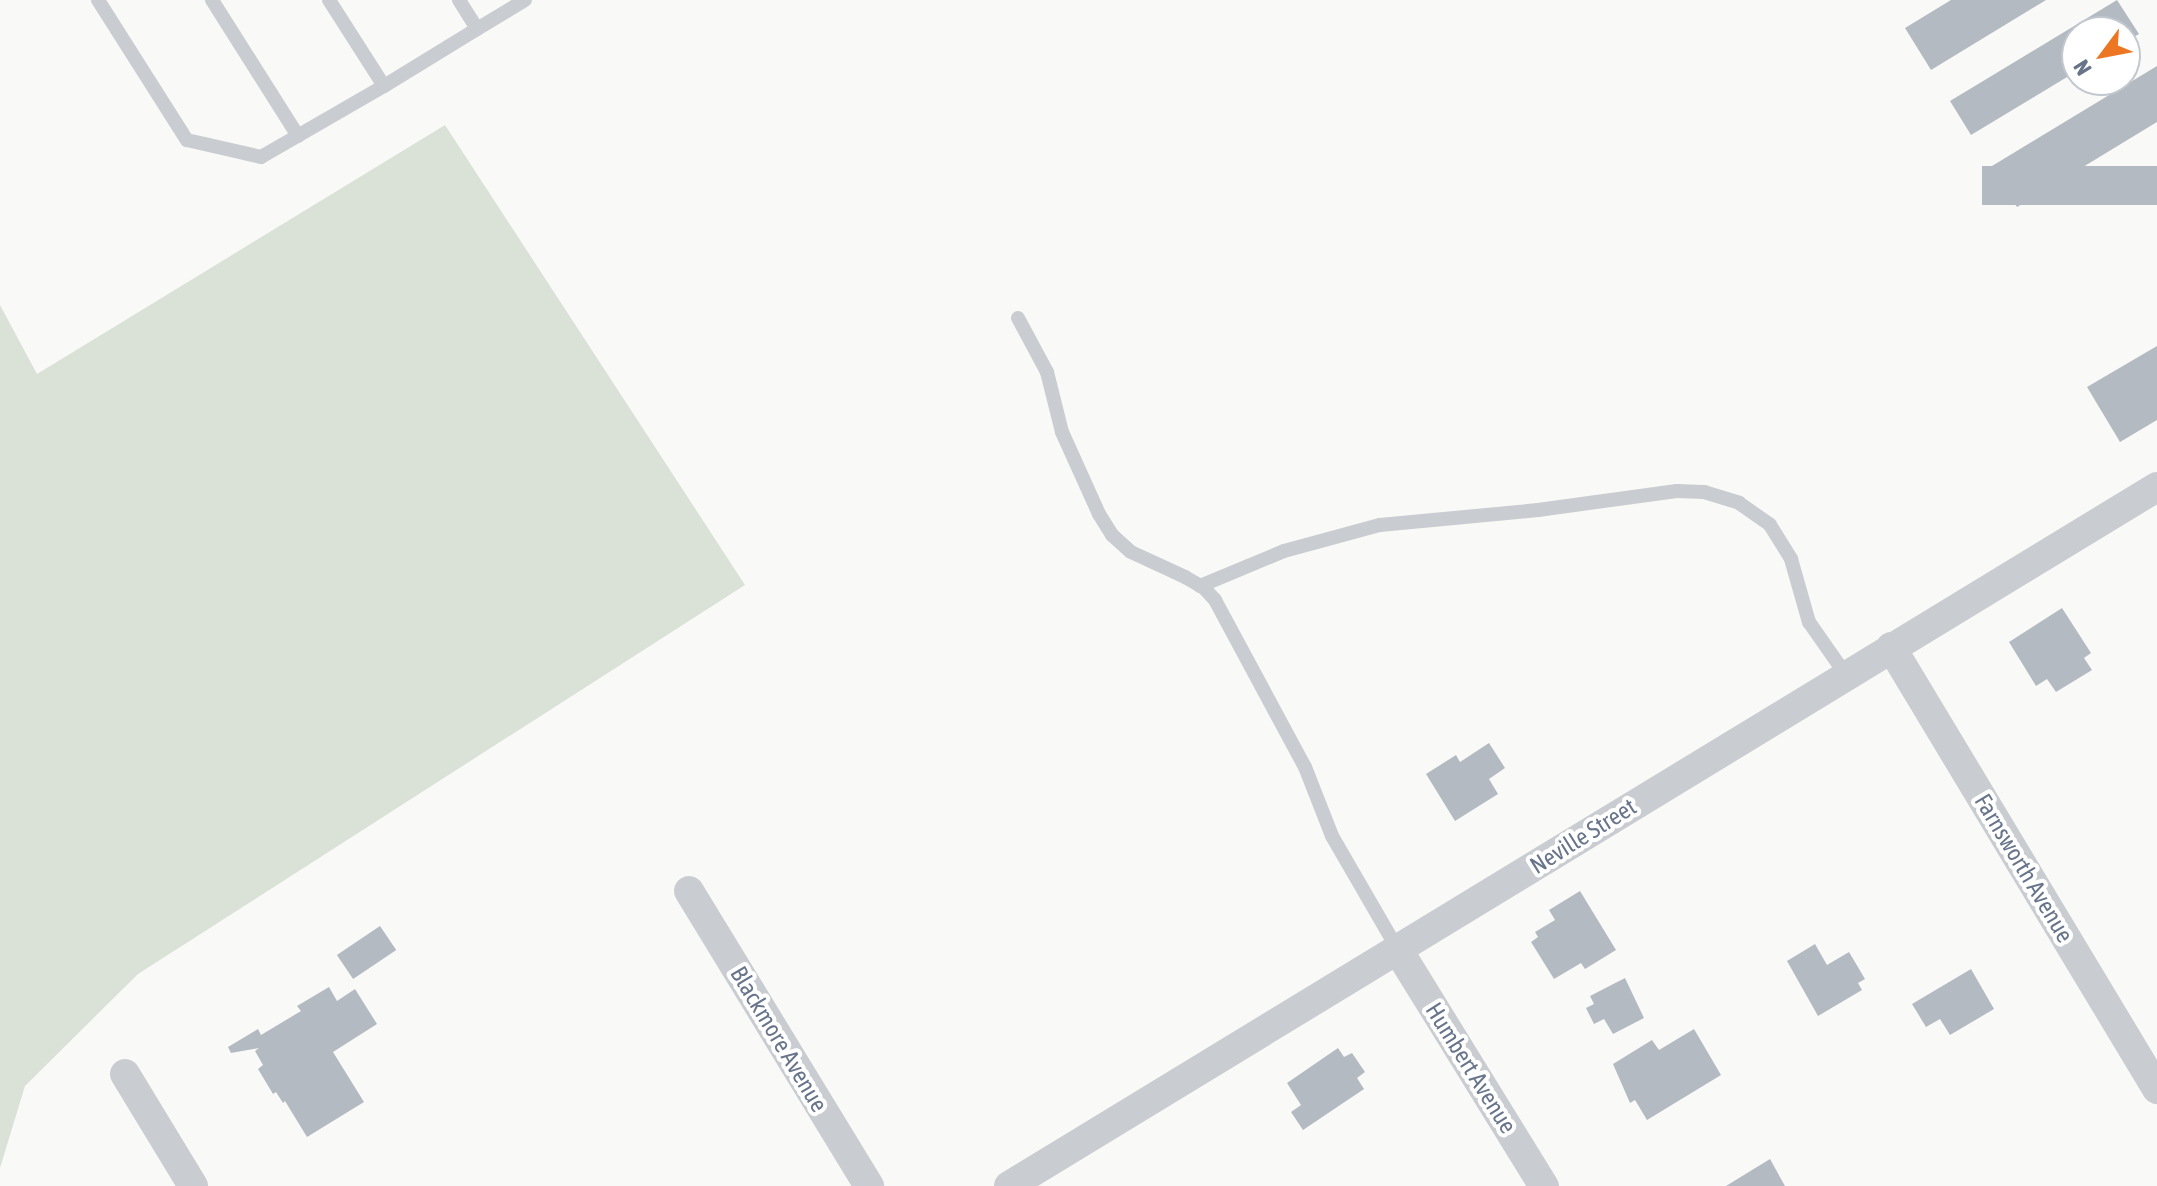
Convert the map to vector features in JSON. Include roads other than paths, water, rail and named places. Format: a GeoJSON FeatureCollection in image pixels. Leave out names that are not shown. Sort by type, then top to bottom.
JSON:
{"type":"FeatureCollection","features":[{"type":"Feature","properties":{"kind":"street","name":"Neville Street"},"geometry":{"type":"LineString","coordinates":[[1009,1186],[2157,487]]}},
{"type":"Feature","properties":{"kind":"street","name":"Farnsworth Avenue"},"geometry":{"type":"LineString","coordinates":[[1891,647],[2157,1089]]}},
{"type":"Feature","properties":{"kind":"street","name":"Blackmore Avenue"},"geometry":{"type":"LineString","coordinates":[[689,891],[869,1186]]}},
{"type":"Feature","properties":{"kind":"street","name":"Humbert Avenue"},"geometry":{"type":"LineString","coordinates":[[1398,950],[1544,1186]]}},
{"type":"Feature","properties":{"kind":"street"},"geometry":{"type":"LineString","coordinates":[[125,1074],[193,1186]]}},
{"type":"Feature","properties":{"kind":"lane"},"geometry":{"type":"LineString","coordinates":[[98,0],[187,140],[261,157],[525,0]]}},
{"type":"Feature","properties":{"kind":"lane"},"geometry":{"type":"LineString","coordinates":[[212,0],[298,136]]}},
{"type":"Feature","properties":{"kind":"lane"},"geometry":{"type":"LineString","coordinates":[[329,0],[384,86]]}},
{"type":"Feature","properties":{"kind":"lane"},"geometry":{"type":"LineString","coordinates":[[459,0],[477,29]]}},
{"type":"Feature","properties":{"kind":"lane"},"geometry":{"type":"LineString","coordinates":[[1018,318],[1040,355],[1062,432],[1112,535],[1131,552],[1200,586],[1215,600],[1254,678],[1305,767],[1332,836],[1398,950]]}},
{"type":"Feature","properties":{"kind":"lane"},"geometry":{"type":"LineString","coordinates":[[1200,586],[1298,546],[1380,525],[1538,510],[1677,491],[1704,492],[1739,503],[1770,525],[1791,559],[1809,622],[1846,675]]}}]}
